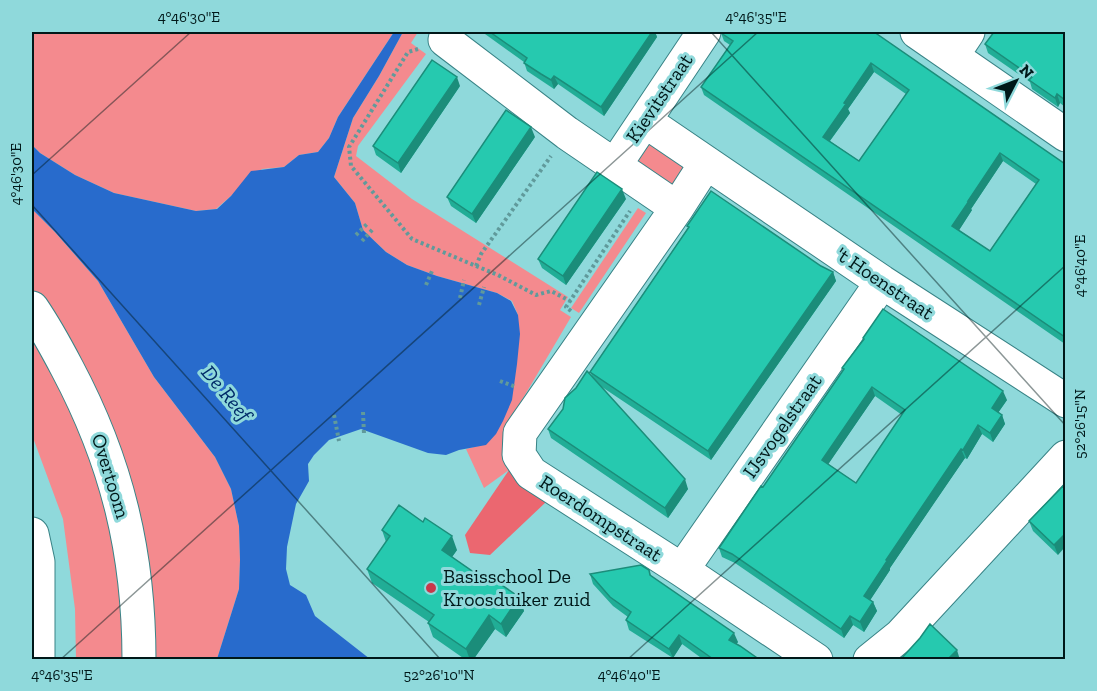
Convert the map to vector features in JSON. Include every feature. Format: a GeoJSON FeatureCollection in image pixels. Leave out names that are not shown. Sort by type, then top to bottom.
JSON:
{"type":"FeatureCollection","features":[{"type":"Feature","properties":{"kind":"street","name":"Kievitstraat"},"geometry":{"type":"LineString","coordinates":[[615,165],[704,32]]}},
{"type":"Feature","properties":{"kind":"street"},"geometry":{"type":"LineString","coordinates":[[916,32],[960,44],[1065,135]]}},
{"type":"Feature","properties":{"kind":"street"},"geometry":{"type":"LineString","coordinates":[[446,36],[567,133],[677,208],[706,163]]}},
{"type":"Feature","properties":{"kind":"street","name":"'t Hoenstraat"},"geometry":{"type":"LineString","coordinates":[[645,120],[882,282],[1065,401]]}},
{"type":"Feature","properties":{"kind":"street","name":"Roerdompstraat"},"geometry":{"type":"LineString","coordinates":[[677,208],[520,433],[519,456],[531,473],[816,660]]}},
{"type":"Feature","properties":{"kind":"street","name":"IJsvogelstraat"},"geometry":{"type":"LineString","coordinates":[[682,570],[882,282]]}},
{"type":"Feature","properties":{"kind":"street","name":"Overtoom"},"geometry":{"type":"LineString","coordinates":[[32,308],[83,398],[108,460],[128,535],[137,606],[140,660]]}},
{"type":"Feature","properties":{"kind":"street"},"geometry":{"type":"LineString","coordinates":[[870,660],[901,635],[1065,457]]}},
{"type":"Feature","properties":{"kind":"street"},"geometry":{"type":"LineString","coordinates":[[32,534],[38,562],[34,606],[38,660]]}},
{"type":"Feature","properties":{"kind":"path"},"geometry":{"type":"LineString","coordinates":[[446,36],[408,52],[349,147],[351,166],[412,239],[498,275],[537,295],[551,291],[570,302]]}},
{"type":"Feature","properties":{"kind":"path"},"geometry":{"type":"LineString","coordinates":[[476,266],[481,254],[567,133]]}},
{"type":"Feature","properties":{"kind":"path"},"geometry":{"type":"LineString","coordinates":[[356,235],[368,223]]}},
{"type":"Feature","properties":{"kind":"path"},"geometry":{"type":"LineString","coordinates":[[362,241],[373,229]]}},
{"type":"Feature","properties":{"kind":"path"},"geometry":{"type":"LineString","coordinates":[[426,285],[432,271]]}},
{"type":"Feature","properties":{"kind":"path"},"geometry":{"type":"LineString","coordinates":[[460,298],[465,280]]}},
{"type":"Feature","properties":{"kind":"path"},"geometry":{"type":"LineString","coordinates":[[479,305],[484,288]]}},
{"type":"Feature","properties":{"kind":"path"},"geometry":{"type":"LineString","coordinates":[[500,381],[516,387]]}},
{"type":"Feature","properties":{"kind":"path"},"geometry":{"type":"LineString","coordinates":[[363,412],[364,434]]}},
{"type":"Feature","properties":{"kind":"path"},"geometry":{"type":"LineString","coordinates":[[334,415],[339,441]]}},
{"type":"Feature","properties":{"kind":"shaded area"},"geometry":{"type":"Polygon","coordinates":[[[32,32],[394,32],[338,117],[329,138],[318,152],[299,155],[284,167],[262,169],[216,209],[196,211],[114,193],[75,175],[40,153],[32,145],[32,32]]]}},
{"type":"Feature","properties":{"kind":"shaded area"},"geometry":{"type":"Polygon","coordinates":[[[403,32],[418,32],[411,43],[426,54],[358,146],[356,156],[412,199],[568,297],[560,310],[571,317],[509,422],[509,470],[484,488],[466,449],[486,444],[518,315],[512,301],[497,293],[407,265],[386,252],[363,230],[355,203],[334,177],[353,118],[403,32]]]}},
{"type":"Feature","properties":{"kind":"shaded area"},"geometry":{"type":"Polygon","coordinates":[[[646,137],[683,160],[686,176],[669,187],[635,166],[646,137]]]}},
{"type":"Feature","properties":{"kind":"shaded area"},"geometry":{"type":"Polygon","coordinates":[[[638,208],[646,213],[579,313],[571,308],[638,208]]]}},
{"type":"Feature","properties":{"kind":"shaded area"},"geometry":{"type":"Polygon","coordinates":[[[32,209],[98,281],[154,377],[215,457],[231,489],[239,526],[239,589],[217,659],[153,659],[52,316],[32,288],[32,209]]]}},
{"type":"Feature","properties":{"kind":"shaded area"},"geometry":{"type":"Polygon","coordinates":[[[32,328],[99,466],[126,596],[126,659],[76,659],[75,609],[63,519],[32,435],[32,328]]]}},
{"type":"Feature","properties":{"kind":"shaded area"},"geometry":{"type":"Polygon","coordinates":[[[509,470],[546,502],[490,555],[470,553],[465,535],[509,470]]]}},
{"type":"Feature","properties":{"kind":"water","name":"De Reef"},"geometry":{"type":"Polygon","coordinates":[[[394,32],[403,32],[353,118],[334,177],[355,203],[363,230],[386,252],[407,265],[497,293],[511,301],[518,315],[520,334],[512,400],[496,434],[486,445],[446,455],[428,453],[361,429],[329,440],[308,464],[309,481],[296,504],[287,547],[286,569],[290,585],[306,595],[315,616],[370,659],[217,659],[239,589],[239,526],[231,489],[215,457],[154,377],[98,281],[32,209],[32,145],[40,153],[75,175],[114,193],[196,211],[217,209],[251,171],[284,167],[299,155],[318,152],[329,138],[338,117],[394,32]]]}},
{"type":"Feature","properties":{"kind":"building"},"geometry":{"type":"Polygon","coordinates":[[[490,32],[652,32],[601,107],[554,76],[551,80],[524,63],[527,58],[490,32]]]}},
{"type":"Feature","properties":{"kind":"building"},"geometry":{"type":"Polygon","coordinates":[[[874,32],[1065,164],[1065,337],[701,87],[733,41],[721,33],[874,32]],[[871,63],[823,137],[859,161],[909,90],[871,63]],[[1000,153],[952,226],[990,251],[1039,180],[1000,153]]]}},
{"type":"Feature","properties":{"kind":"building"},"geometry":{"type":"Polygon","coordinates":[[[994,32],[1065,32],[1065,100],[1057,94],[1055,98],[1029,80],[1032,77],[985,44],[994,32]]]}},
{"type":"Feature","properties":{"kind":"building"},"geometry":{"type":"Polygon","coordinates":[[[432,60],[457,77],[398,163],[373,146],[432,60]]]}},
{"type":"Feature","properties":{"kind":"building"},"geometry":{"type":"Polygon","coordinates":[[[506,110],[531,127],[472,214],[447,197],[506,110]]]}},
{"type":"Feature","properties":{"kind":"building"},"geometry":{"type":"Polygon","coordinates":[[[597,172],[622,189],[563,276],[538,259],[597,172]]]}},
{"type":"Feature","properties":{"kind":"building"},"geometry":{"type":"Polygon","coordinates":[[[711,191],[833,272],[708,451],[590,372],[711,191]]]}},
{"type":"Feature","properties":{"kind":"building"},"geometry":{"type":"Polygon","coordinates":[[[883,309],[1003,391],[992,408],[1002,415],[990,433],[978,425],[864,596],[873,602],[860,622],[850,616],[841,629],[732,554],[719,548],[831,388],[883,309]],[[872,387],[822,460],[856,483],[905,410],[872,387]]]}},
{"type":"Feature","properties":{"kind":"building"},"geometry":{"type":"Polygon","coordinates":[[[587,371],[685,479],[665,508],[548,429],[563,409],[565,398],[576,388],[587,371]]]}},
{"type":"Feature","properties":{"kind":"building"},"geometry":{"type":"Polygon","coordinates":[[[1065,485],[1065,534],[1054,545],[1029,521],[1065,485]]]}},
{"type":"Feature","properties":{"kind":"building","name":"Basisschool De Kroosduiker zuid"},"geometry":{"type":"Polygon","coordinates":[[[399,505],[423,522],[425,518],[452,536],[442,550],[491,584],[493,579],[519,597],[501,624],[489,615],[466,649],[428,623],[434,615],[367,569],[390,536],[382,530],[399,505]]]}},
{"type":"Feature","properties":{"kind":"building"},"geometry":{"type":"Polygon","coordinates":[[[641,565],[649,570],[650,575],[734,633],[729,640],[760,660],[712,660],[679,635],[669,649],[626,620],[631,612],[610,597],[590,574],[641,565]]]}},
{"type":"Feature","properties":{"kind":"building"},"geometry":{"type":"Polygon","coordinates":[[[930,624],[957,650],[947,660],[900,660],[920,638],[930,624]]]}},
{"type":"Feature","properties":{"kind":"place","name":"Basisschool De Kroosduiker zuid"},"geometry":{"type":"Point","coordinates":[431,588]}}]}
